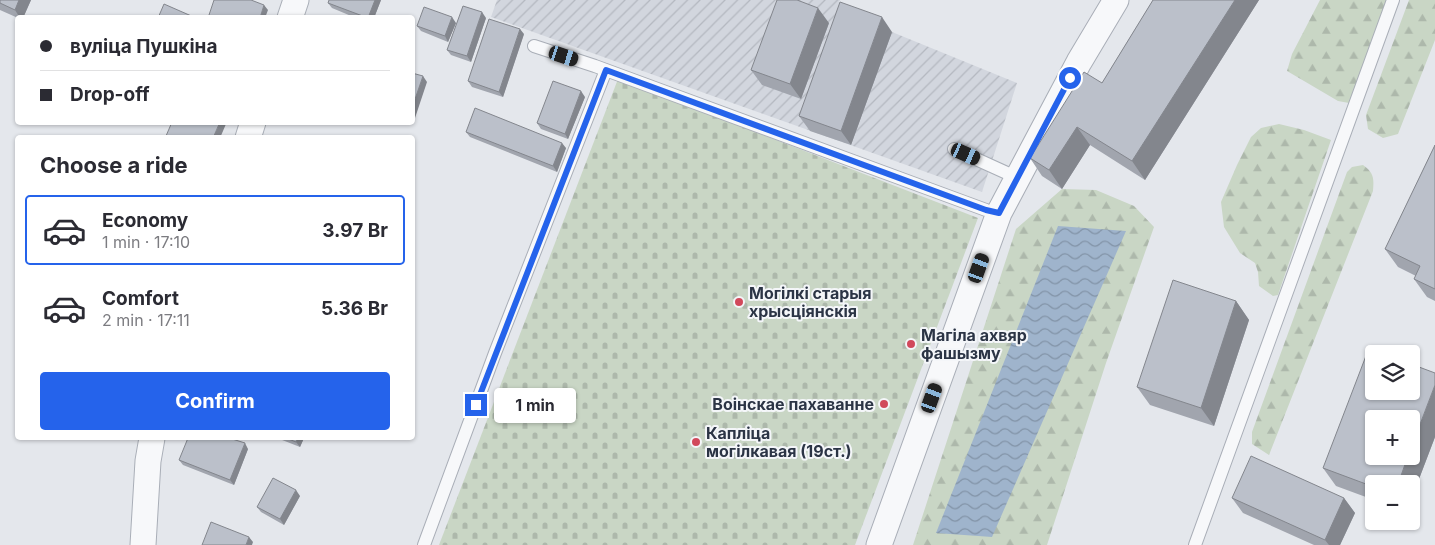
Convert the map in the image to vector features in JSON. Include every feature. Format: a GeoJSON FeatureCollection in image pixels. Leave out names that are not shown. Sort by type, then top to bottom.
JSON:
{"type":"FeatureCollection","features":[{"type":"Feature","properties":{"kind":"street"},"geometry":{"type":"LineString","coordinates":[[291,15],[296,0]]}},
{"type":"Feature","properties":{"kind":"street"},"geometry":{"type":"LineString","coordinates":[[879,545],[999,213],[1078,62],[1116,0]]}},
{"type":"Feature","properties":{"kind":"street"},"geometry":{"type":"LineString","coordinates":[[143,545],[148,461],[152,440]]}},
{"type":"Feature","properties":{"kind":"lane"},"geometry":{"type":"LineString","coordinates":[[1195,545],[1393,0]]}},
{"type":"Feature","properties":{"kind":"lane"},"geometry":{"type":"LineString","coordinates":[[534,46],[606,70],[967,203],[999,213]]}},
{"type":"Feature","properties":{"kind":"lane"},"geometry":{"type":"LineString","coordinates":[[424,545],[495,353],[606,70]]}},
{"type":"Feature","properties":{"kind":"lane"},"geometry":{"type":"LineString","coordinates":[[954,149],[1018,178]]}},
{"type":"Feature","properties":{"kind":"shaded area"},"geometry":{"type":"Polygon","coordinates":[[[497,0],[840,0],[837,11],[1017,83],[982,192],[491,17],[497,0]]]}},
{"type":"Feature","properties":{"kind":"green space"},"geometry":{"type":"Polygon","coordinates":[[[1320,0],[1390,0],[1357,91],[1349,103],[1338,101],[1287,71],[1292,54],[1320,0]]]}},
{"type":"Feature","properties":{"kind":"green space"},"geometry":{"type":"Polygon","coordinates":[[[1409,0],[1435,0],[1435,40],[1398,134],[1383,138],[1368,129],[1366,115],[1409,0]]]}},
{"type":"Feature","properties":{"kind":"green space","name":"Могілкі старыя хрысціянскія"},"geometry":{"type":"Polygon","coordinates":[[[618,79],[978,218],[855,545],[439,545],[618,79]]]}},
{"type":"Feature","properties":{"kind":"green space"},"geometry":{"type":"Polygon","coordinates":[[[1279,124],[1304,130],[1331,140],[1278,295],[1273,296],[1259,286],[1255,263],[1240,253],[1224,227],[1221,202],[1251,137],[1261,128],[1279,124]]]}},
{"type":"Feature","properties":{"kind":"green space"},"geometry":{"type":"Polygon","coordinates":[[[1363,165],[1372,176],[1373,191],[1269,455],[1252,444],[1252,432],[1347,172],[1352,167],[1363,165]]]}},
{"type":"Feature","properties":{"kind":"green space"},"geometry":{"type":"Polygon","coordinates":[[[1062,189],[1096,190],[1134,206],[1154,227],[1106,363],[1047,545],[913,545],[1016,229],[1062,189]]]}},
{"type":"Feature","properties":{"kind":"water"},"geometry":{"type":"Polygon","coordinates":[[[1058,226],[1126,231],[992,537],[936,533],[1058,226]]]}},
{"type":"Feature","properties":{"kind":"building"},"geometry":{"type":"Polygon","coordinates":[[[0,0],[19,0],[15,10],[0,3],[0,0]]]}},
{"type":"Feature","properties":{"kind":"building"},"geometry":{"type":"Polygon","coordinates":[[[214,0],[251,0],[264,5],[261,15],[209,15],[214,0]]]}},
{"type":"Feature","properties":{"kind":"building"},"geometry":{"type":"Polygon","coordinates":[[[329,0],[375,0],[369,15],[360,15],[328,3],[329,0]]]}},
{"type":"Feature","properties":{"kind":"building"},"geometry":{"type":"Polygon","coordinates":[[[777,0],[797,0],[818,8],[790,84],[751,70],[777,0]]]}},
{"type":"Feature","properties":{"kind":"building"},"geometry":{"type":"Polygon","coordinates":[[[1153,0],[1235,0],[1132,161],[1077,127],[1049,170],[1030,158],[1084,72],[1102,83],[1153,0]]]}},
{"type":"Feature","properties":{"kind":"building"},"geometry":{"type":"Polygon","coordinates":[[[840,2],[882,17],[841,131],[799,116],[840,2]]]}},
{"type":"Feature","properties":{"kind":"building"},"geometry":{"type":"Polygon","coordinates":[[[164,4],[189,15],[159,15],[164,4]]]}},
{"type":"Feature","properties":{"kind":"building"},"geometry":{"type":"Polygon","coordinates":[[[463,6],[482,12],[467,56],[447,50],[463,6]]]}},
{"type":"Feature","properties":{"kind":"building"},"geometry":{"type":"Polygon","coordinates":[[[424,7],[452,17],[445,36],[417,26],[424,7]]]}},
{"type":"Feature","properties":{"kind":"building"},"geometry":{"type":"Polygon","coordinates":[[[489,19],[520,29],[499,92],[468,81],[489,19]]]}},
{"type":"Feature","properties":{"kind":"building"},"geometry":{"type":"Polygon","coordinates":[[[415,74],[423,76],[415,99],[415,74]]]}},
{"type":"Feature","properties":{"kind":"building"},"geometry":{"type":"Polygon","coordinates":[[[553,81],[581,91],[565,134],[537,123],[553,81]]]}},
{"type":"Feature","properties":{"kind":"building"},"geometry":{"type":"Polygon","coordinates":[[[475,108],[562,143],[553,166],[466,132],[475,108]]]}},
{"type":"Feature","properties":{"kind":"building"},"geometry":{"type":"Polygon","coordinates":[[[171,125],[219,125],[214,135],[166,135],[171,125]]]}},
{"type":"Feature","properties":{"kind":"building"},"geometry":{"type":"Polygon","coordinates":[[[1435,145],[1435,289],[1414,279],[1420,266],[1385,249],[1435,145]]]}},
{"type":"Feature","properties":{"kind":"building"},"geometry":{"type":"Polygon","coordinates":[[[1173,280],[1236,301],[1201,408],[1137,387],[1173,280]]]}},
{"type":"Feature","properties":{"kind":"building"},"geometry":{"type":"Polygon","coordinates":[[[1365,358],[1365,400],[1420,400],[1420,367],[1435,373],[1435,385],[1420,424],[1420,410],[1365,410],[1365,465],[1405,465],[1401,475],[1365,475],[1365,484],[1323,468],[1365,358]]]}},
{"type":"Feature","properties":{"kind":"building"},"geometry":{"type":"Polygon","coordinates":[[[187,440],[235,440],[245,443],[230,480],[179,460],[187,440]]]}},
{"type":"Feature","properties":{"kind":"building"},"geometry":{"type":"Polygon","coordinates":[[[1251,456],[1344,498],[1325,540],[1232,498],[1251,456]]]}},
{"type":"Feature","properties":{"kind":"building"},"geometry":{"type":"Polygon","coordinates":[[[273,478],[296,490],[280,519],[257,507],[273,478]]]}},
{"type":"Feature","properties":{"kind":"building"},"geometry":{"type":"Polygon","coordinates":[[[211,522],[249,537],[246,545],[202,545],[211,522]]]}},
{"type":"Feature","properties":{"kind":"place","name":"Могілкі старыя хрысціянскія"},"geometry":{"type":"Point","coordinates":[739,302]}},
{"type":"Feature","properties":{"kind":"place","name":"Магіла ахвяр фашызму"},"geometry":{"type":"Point","coordinates":[911,344]}},
{"type":"Feature","properties":{"kind":"place","name":"Воінскае пахаванне"},"geometry":{"type":"Point","coordinates":[884,404]}},
{"type":"Feature","properties":{"kind":"place","name":"Капліца могілкавая (19ст.)"},"geometry":{"type":"Point","coordinates":[696,442]}},
{"type":"Feature","properties":{"kind":"route"},"geometry":{"type":"LineString","coordinates":[[476,405],[606,70],[986,210],[999,213],[1070,78]]}}]}
